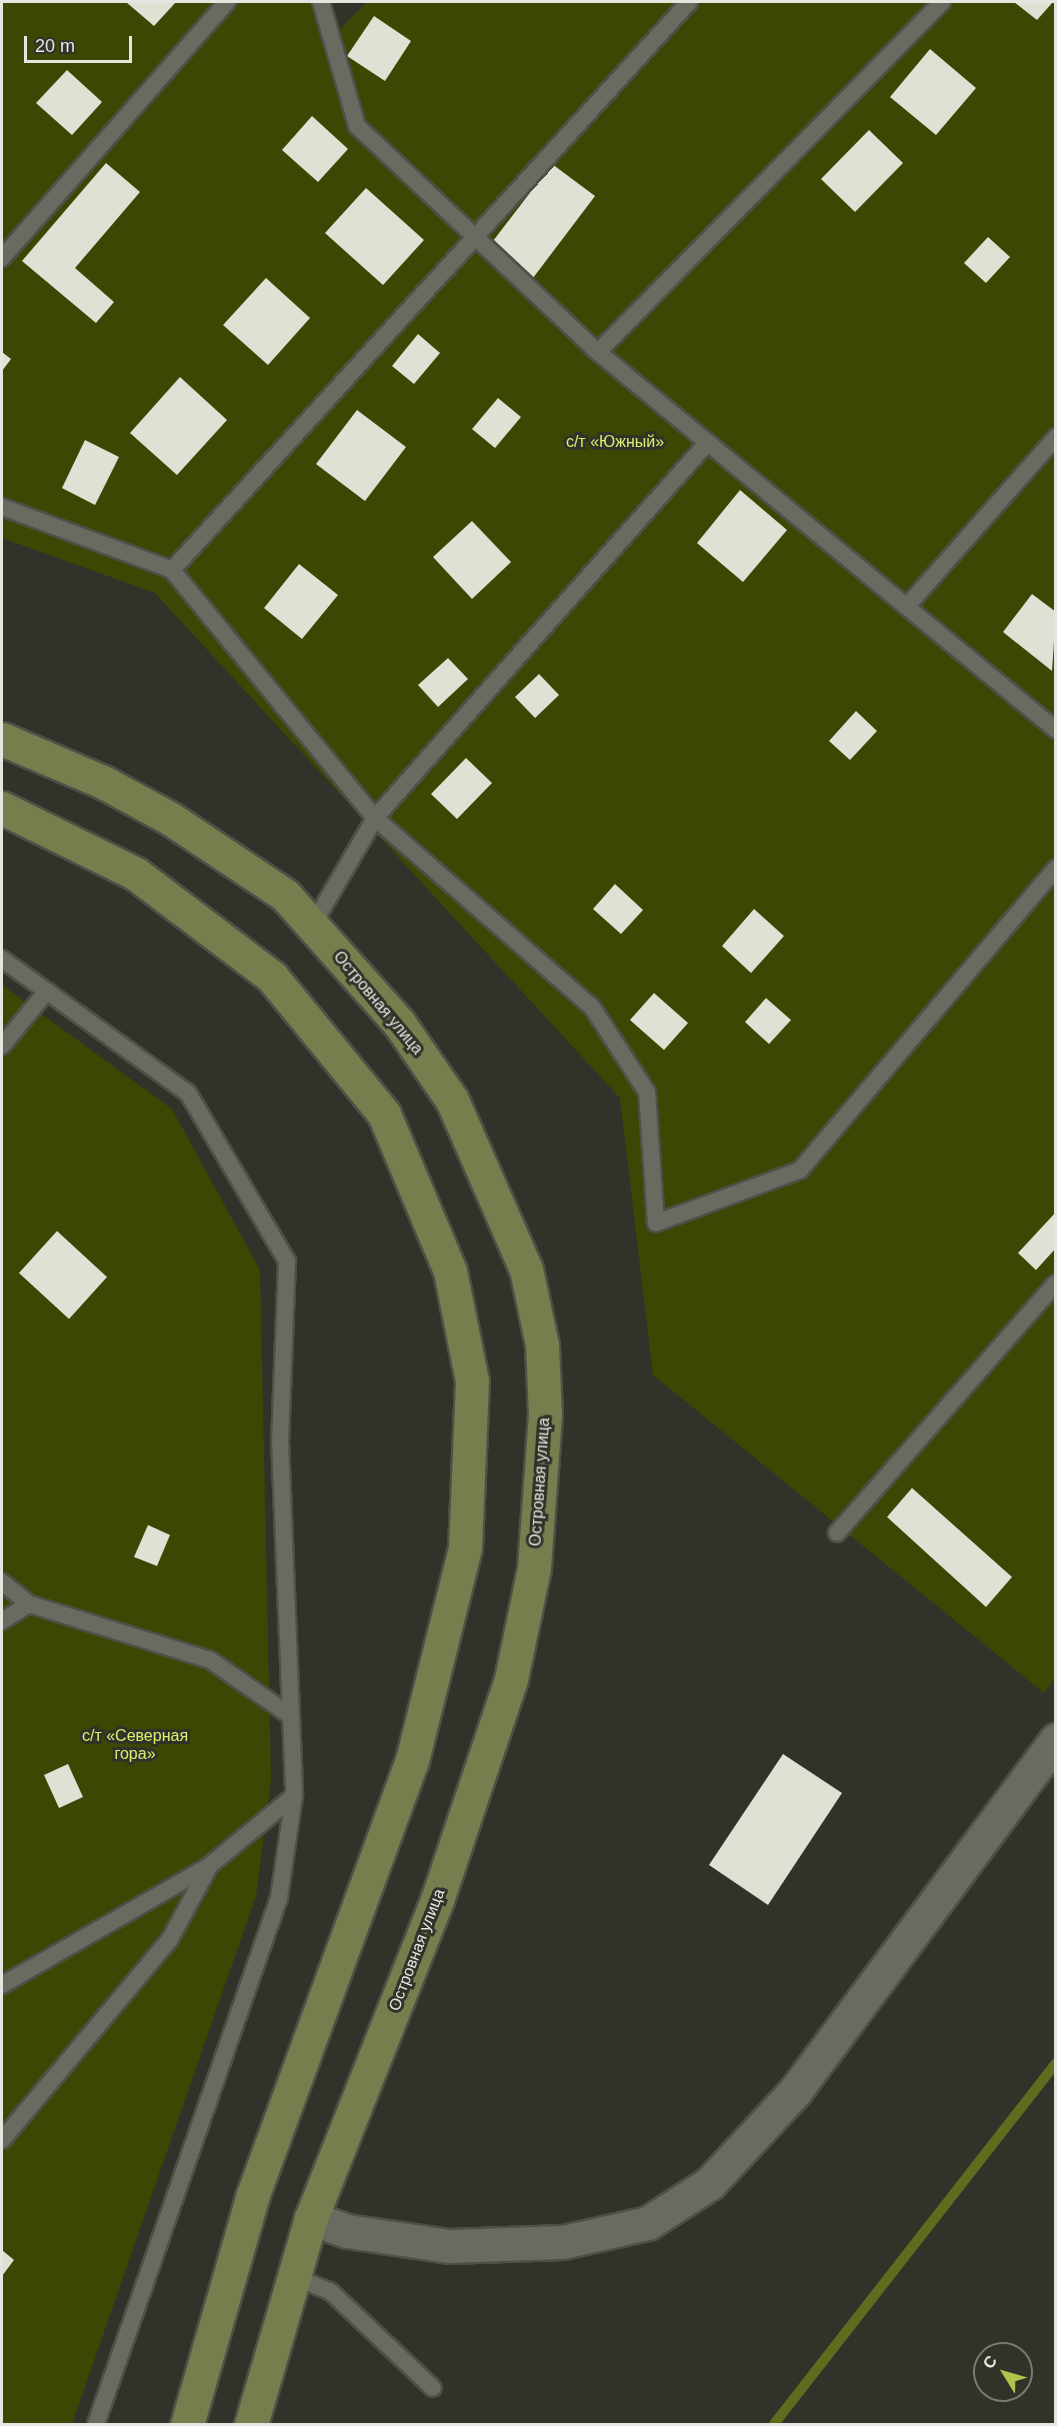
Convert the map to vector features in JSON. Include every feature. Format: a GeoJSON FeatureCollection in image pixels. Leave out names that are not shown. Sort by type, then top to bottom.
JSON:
{"type":"FeatureCollection","features":[{"type":"Feature","properties":{"kind":"main road","name":"Островная улица"},"geometry":{"type":"LineString","coordinates":[[2,739],[103,782],[171,819],[285,895],[399,1023],[462,1119],[526,1269],[542,1345],[545,1414],[534,1568],[511,1679],[437,1900],[311,2218],[297,2278],[251,2424]]}},
{"type":"Feature","properties":{"kind":"main road"},"geometry":{"type":"LineString","coordinates":[[2,808],[136,874],[272,977],[287,995],[384,1114],[450,1271],[472,1382],[465,1548],[412,1760],[252,2198],[187,2424]]}},
{"type":"Feature","properties":{"kind":"street"},"geometry":{"type":"LineString","coordinates":[[311,2218],[347,2231],[449,2246],[563,2242],[648,2223],[710,2183],[796,2090],[1056,1740]]}},
{"type":"Feature","properties":{"kind":"lane"},"geometry":{"type":"LineString","coordinates":[[2,258],[227,2]]}},
{"type":"Feature","properties":{"kind":"lane"},"geometry":{"type":"LineString","coordinates":[[321,2],[357,126],[598,352],[908,605],[1056,730]]}},
{"type":"Feature","properties":{"kind":"lane"},"geometry":{"type":"LineString","coordinates":[[172,570],[689,2]]}},
{"type":"Feature","properties":{"kind":"lane"},"geometry":{"type":"LineString","coordinates":[[598,352],[942,2]]}},
{"type":"Feature","properties":{"kind":"lane"},"geometry":{"type":"LineString","coordinates":[[908,605],[1056,437]]}},
{"type":"Feature","properties":{"kind":"lane"},"geometry":{"type":"LineString","coordinates":[[312,926],[375,818],[708,442]]}},
{"type":"Feature","properties":{"kind":"lane"},"geometry":{"type":"LineString","coordinates":[[2,507],[172,570],[375,818],[592,1007],[647,1092],[656,1222],[800,1170],[1056,868]]}},
{"type":"Feature","properties":{"kind":"lane"},"geometry":{"type":"LineString","coordinates":[[2,959],[188,1093],[287,1261],[280,1440],[288,1714],[294,1796],[279,1898],[96,2424]]}},
{"type":"Feature","properties":{"kind":"lane"},"geometry":{"type":"LineString","coordinates":[[2,1046],[47,991]]}},
{"type":"Feature","properties":{"kind":"lane"},"geometry":{"type":"LineString","coordinates":[[837,1533],[1056,1283]]}},
{"type":"Feature","properties":{"kind":"lane"},"geometry":{"type":"LineString","coordinates":[[2,1582],[29,1604],[210,1660],[288,1714]]}},
{"type":"Feature","properties":{"kind":"lane"},"geometry":{"type":"LineString","coordinates":[[2,1621],[29,1604]]}},
{"type":"Feature","properties":{"kind":"lane"},"geometry":{"type":"LineString","coordinates":[[2,1985],[209,1866],[294,1796]]}},
{"type":"Feature","properties":{"kind":"lane"},"geometry":{"type":"LineString","coordinates":[[2,2140],[170,1939],[209,1866]]}},
{"type":"Feature","properties":{"kind":"lane"},"geometry":{"type":"LineString","coordinates":[[297,2278],[330,2291],[433,2388]]}},
{"type":"Feature","properties":{"kind":"green space","name":"с/т «Южный»"},"geometry":{"type":"Polygon","coordinates":[[[309,2],[338,31],[367,2],[1055,2],[1056,1677],[1044,1693],[653,1375],[620,1098],[155,593],[2,538],[2,3],[309,2]]]}},
{"type":"Feature","properties":{"kind":"green space","name":"с/т «Северная гора»"},"geometry":{"type":"Polygon","coordinates":[[[2,985],[172,1109],[260,1270],[271,1779],[256,1896],[72,2424],[2,2424],[2,985]]]}},
{"type":"Feature","properties":{"kind":"building"},"geometry":{"type":"Polygon","coordinates":[[[126,2],[176,2],[154,26],[126,2]]]}},
{"type":"Feature","properties":{"kind":"building"},"geometry":{"type":"Polygon","coordinates":[[[1014,2],[1053,2],[1037,20],[1014,2]]]}},
{"type":"Feature","properties":{"kind":"building"},"geometry":{"type":"Polygon","coordinates":[[[374,16],[411,41],[385,81],[347,56],[374,16]]]}},
{"type":"Feature","properties":{"kind":"building"},"geometry":{"type":"Polygon","coordinates":[[[930,49],[976,88],[936,135],[890,97],[930,49]]]}},
{"type":"Feature","properties":{"kind":"building"},"geometry":{"type":"Polygon","coordinates":[[[67,70],[102,102],[72,135],[36,103],[67,70]]]}},
{"type":"Feature","properties":{"kind":"building"},"geometry":{"type":"Polygon","coordinates":[[[312,116],[348,149],[318,182],[282,150],[312,116]]]}},
{"type":"Feature","properties":{"kind":"building"},"geometry":{"type":"Polygon","coordinates":[[[869,130],[903,163],[855,212],[821,179],[869,130]]]}},
{"type":"Feature","properties":{"kind":"building"},"geometry":{"type":"Polygon","coordinates":[[[106,163],[140,192],[75,268],[114,302],[96,323],[22,261],[106,163]]]}},
{"type":"Feature","properties":{"kind":"building"},"geometry":{"type":"Polygon","coordinates":[[[552,164],[595,196],[533,278],[490,245],[552,164]]]}},
{"type":"Feature","properties":{"kind":"building"},"geometry":{"type":"Polygon","coordinates":[[[366,188],[424,240],[383,285],[325,233],[366,188]]]}},
{"type":"Feature","properties":{"kind":"building"},"geometry":{"type":"Polygon","coordinates":[[[988,237],[1010,257],[986,283],[964,263],[988,237]]]}},
{"type":"Feature","properties":{"kind":"building"},"geometry":{"type":"Polygon","coordinates":[[[266,278],[310,318],[268,365],[223,325],[266,278]]]}},
{"type":"Feature","properties":{"kind":"building"},"geometry":{"type":"Polygon","coordinates":[[[418,334],[440,353],[414,384],[392,366],[418,334]]]}},
{"type":"Feature","properties":{"kind":"building"},"geometry":{"type":"Polygon","coordinates":[[[2,352],[11,359],[2,371],[2,352]]]}},
{"type":"Feature","properties":{"kind":"building"},"geometry":{"type":"Polygon","coordinates":[[[180,377],[227,420],[177,475],[130,433],[180,377]]]}},
{"type":"Feature","properties":{"kind":"building"},"geometry":{"type":"Polygon","coordinates":[[[498,398],[521,417],[495,448],[472,429],[498,398]]]}},
{"type":"Feature","properties":{"kind":"building"},"geometry":{"type":"Polygon","coordinates":[[[357,410],[406,447],[365,501],[316,464],[357,410]]]}},
{"type":"Feature","properties":{"kind":"building"},"geometry":{"type":"Polygon","coordinates":[[[85,440],[119,457],[95,505],[62,488],[85,440]]]}},
{"type":"Feature","properties":{"kind":"building"},"geometry":{"type":"Polygon","coordinates":[[[740,490],[787,530],[743,582],[697,543],[740,490]]]}},
{"type":"Feature","properties":{"kind":"building"},"geometry":{"type":"Polygon","coordinates":[[[472,521],[511,562],[472,599],[433,557],[472,521]]]}},
{"type":"Feature","properties":{"kind":"building"},"geometry":{"type":"Polygon","coordinates":[[[299,564],[338,595],[302,639],[264,608],[299,564]]]}},
{"type":"Feature","properties":{"kind":"building"},"geometry":{"type":"Polygon","coordinates":[[[1032,594],[1056,612],[1052,671],[1003,632],[1032,594]]]}},
{"type":"Feature","properties":{"kind":"building"},"geometry":{"type":"Polygon","coordinates":[[[448,658],[468,679],[438,707],[418,685],[448,658]]]}},
{"type":"Feature","properties":{"kind":"building"},"geometry":{"type":"Polygon","coordinates":[[[539,674],[559,695],[535,718],[515,697],[539,674]]]}},
{"type":"Feature","properties":{"kind":"building"},"geometry":{"type":"Polygon","coordinates":[[[856,711],[877,731],[850,760],[829,741],[856,711]]]}},
{"type":"Feature","properties":{"kind":"building"},"geometry":{"type":"Polygon","coordinates":[[[466,758],[492,783],[457,819],[431,794],[466,758]]]}},
{"type":"Feature","properties":{"kind":"building"},"geometry":{"type":"Polygon","coordinates":[[[615,884],[643,910],[621,934],[593,909],[615,884]]]}},
{"type":"Feature","properties":{"kind":"building"},"geometry":{"type":"Polygon","coordinates":[[[754,909],[784,936],[751,973],[722,946],[754,909]]]}},
{"type":"Feature","properties":{"kind":"building"},"geometry":{"type":"Polygon","coordinates":[[[654,993],[688,1023],[664,1050],[630,1020],[654,993]]]}},
{"type":"Feature","properties":{"kind":"building"},"geometry":{"type":"Polygon","coordinates":[[[766,998],[791,1020],[769,1044],[745,1022],[766,998]]]}},
{"type":"Feature","properties":{"kind":"building"},"geometry":{"type":"Polygon","coordinates":[[[1056,1212],[1056,1248],[1036,1270],[1018,1253],[1056,1212]]]}},
{"type":"Feature","properties":{"kind":"building"},"geometry":{"type":"Polygon","coordinates":[[[57,1231],[107,1277],[69,1319],[19,1273],[57,1231]]]}},
{"type":"Feature","properties":{"kind":"building"},"geometry":{"type":"Polygon","coordinates":[[[912,1488],[1012,1577],[986,1607],[887,1517],[912,1488]]]}},
{"type":"Feature","properties":{"kind":"building"},"geometry":{"type":"Polygon","coordinates":[[[148,1525],[170,1535],[157,1566],[134,1557],[148,1525]]]}},
{"type":"Feature","properties":{"kind":"building"},"geometry":{"type":"Polygon","coordinates":[[[783,1754],[842,1793],[768,1905],[709,1865],[783,1754]]]}},
{"type":"Feature","properties":{"kind":"building"},"geometry":{"type":"Polygon","coordinates":[[[68,1764],[83,1797],[59,1808],[44,1775],[68,1764]]]}},
{"type":"Feature","properties":{"kind":"building"},"geometry":{"type":"Polygon","coordinates":[[[2,2250],[14,2260],[2,2276],[2,2250]]]}},
{"type":"Feature","properties":{"kind":"waterway"},"geometry":{"type":"LineString","coordinates":[[774,2424],[1056,2063]]}}]}
